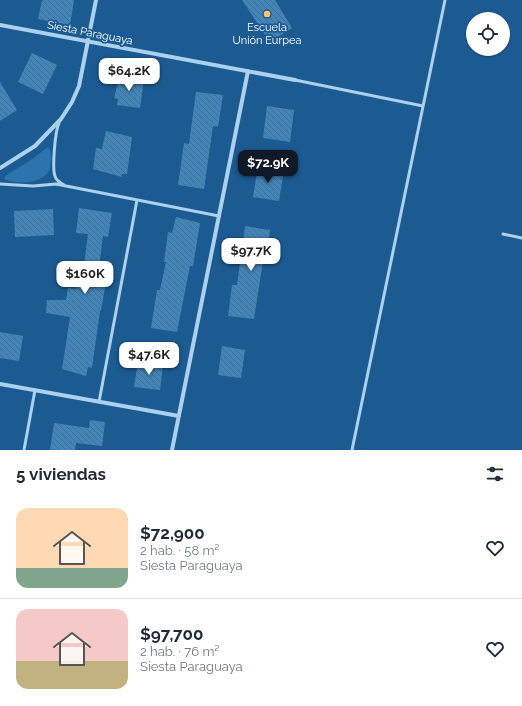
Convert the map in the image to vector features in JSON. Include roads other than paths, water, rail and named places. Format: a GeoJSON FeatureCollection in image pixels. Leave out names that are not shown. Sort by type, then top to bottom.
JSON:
{"type":"FeatureCollection","features":[{"type":"Feature","properties":{"kind":"street"},"geometry":{"type":"LineString","coordinates":[[0,168],[35,146],[61,119],[72,102],[79,86],[96,0]]}},
{"type":"Feature","properties":{"kind":"street","name":"Siesta Paraguaya"},"geometry":{"type":"LineString","coordinates":[[0,25],[295,80]]}},
{"type":"Feature","properties":{"kind":"street"},"geometry":{"type":"LineString","coordinates":[[172,450],[248,71]]}},
{"type":"Feature","properties":{"kind":"street"},"geometry":{"type":"LineString","coordinates":[[0,384],[179,416]]}},
{"type":"Feature","properties":{"kind":"lane"},"geometry":{"type":"LineString","coordinates":[[352,450],[445,0]]}},
{"type":"Feature","properties":{"kind":"lane"},"geometry":{"type":"LineString","coordinates":[[295,80],[423,106]]}},
{"type":"Feature","properties":{"kind":"lane"},"geometry":{"type":"LineString","coordinates":[[61,119],[55,133],[54,174],[58,182],[67,186]]}},
{"type":"Feature","properties":{"kind":"lane"},"geometry":{"type":"LineString","coordinates":[[0,184],[33,186],[56,184],[219,216]]}},
{"type":"Feature","properties":{"kind":"lane"},"geometry":{"type":"LineString","coordinates":[[100,402],[137,200]]}},
{"type":"Feature","properties":{"kind":"lane"},"geometry":{"type":"LineString","coordinates":[[503,234],[522,238]]}},
{"type":"Feature","properties":{"kind":"lane"},"geometry":{"type":"LineString","coordinates":[[24,450],[35,390]]}},
{"type":"Feature","properties":{"kind":"place","name":"Escuela Unión Eurpea"},"geometry":{"type":"Point","coordinates":[267,14]}}]}
